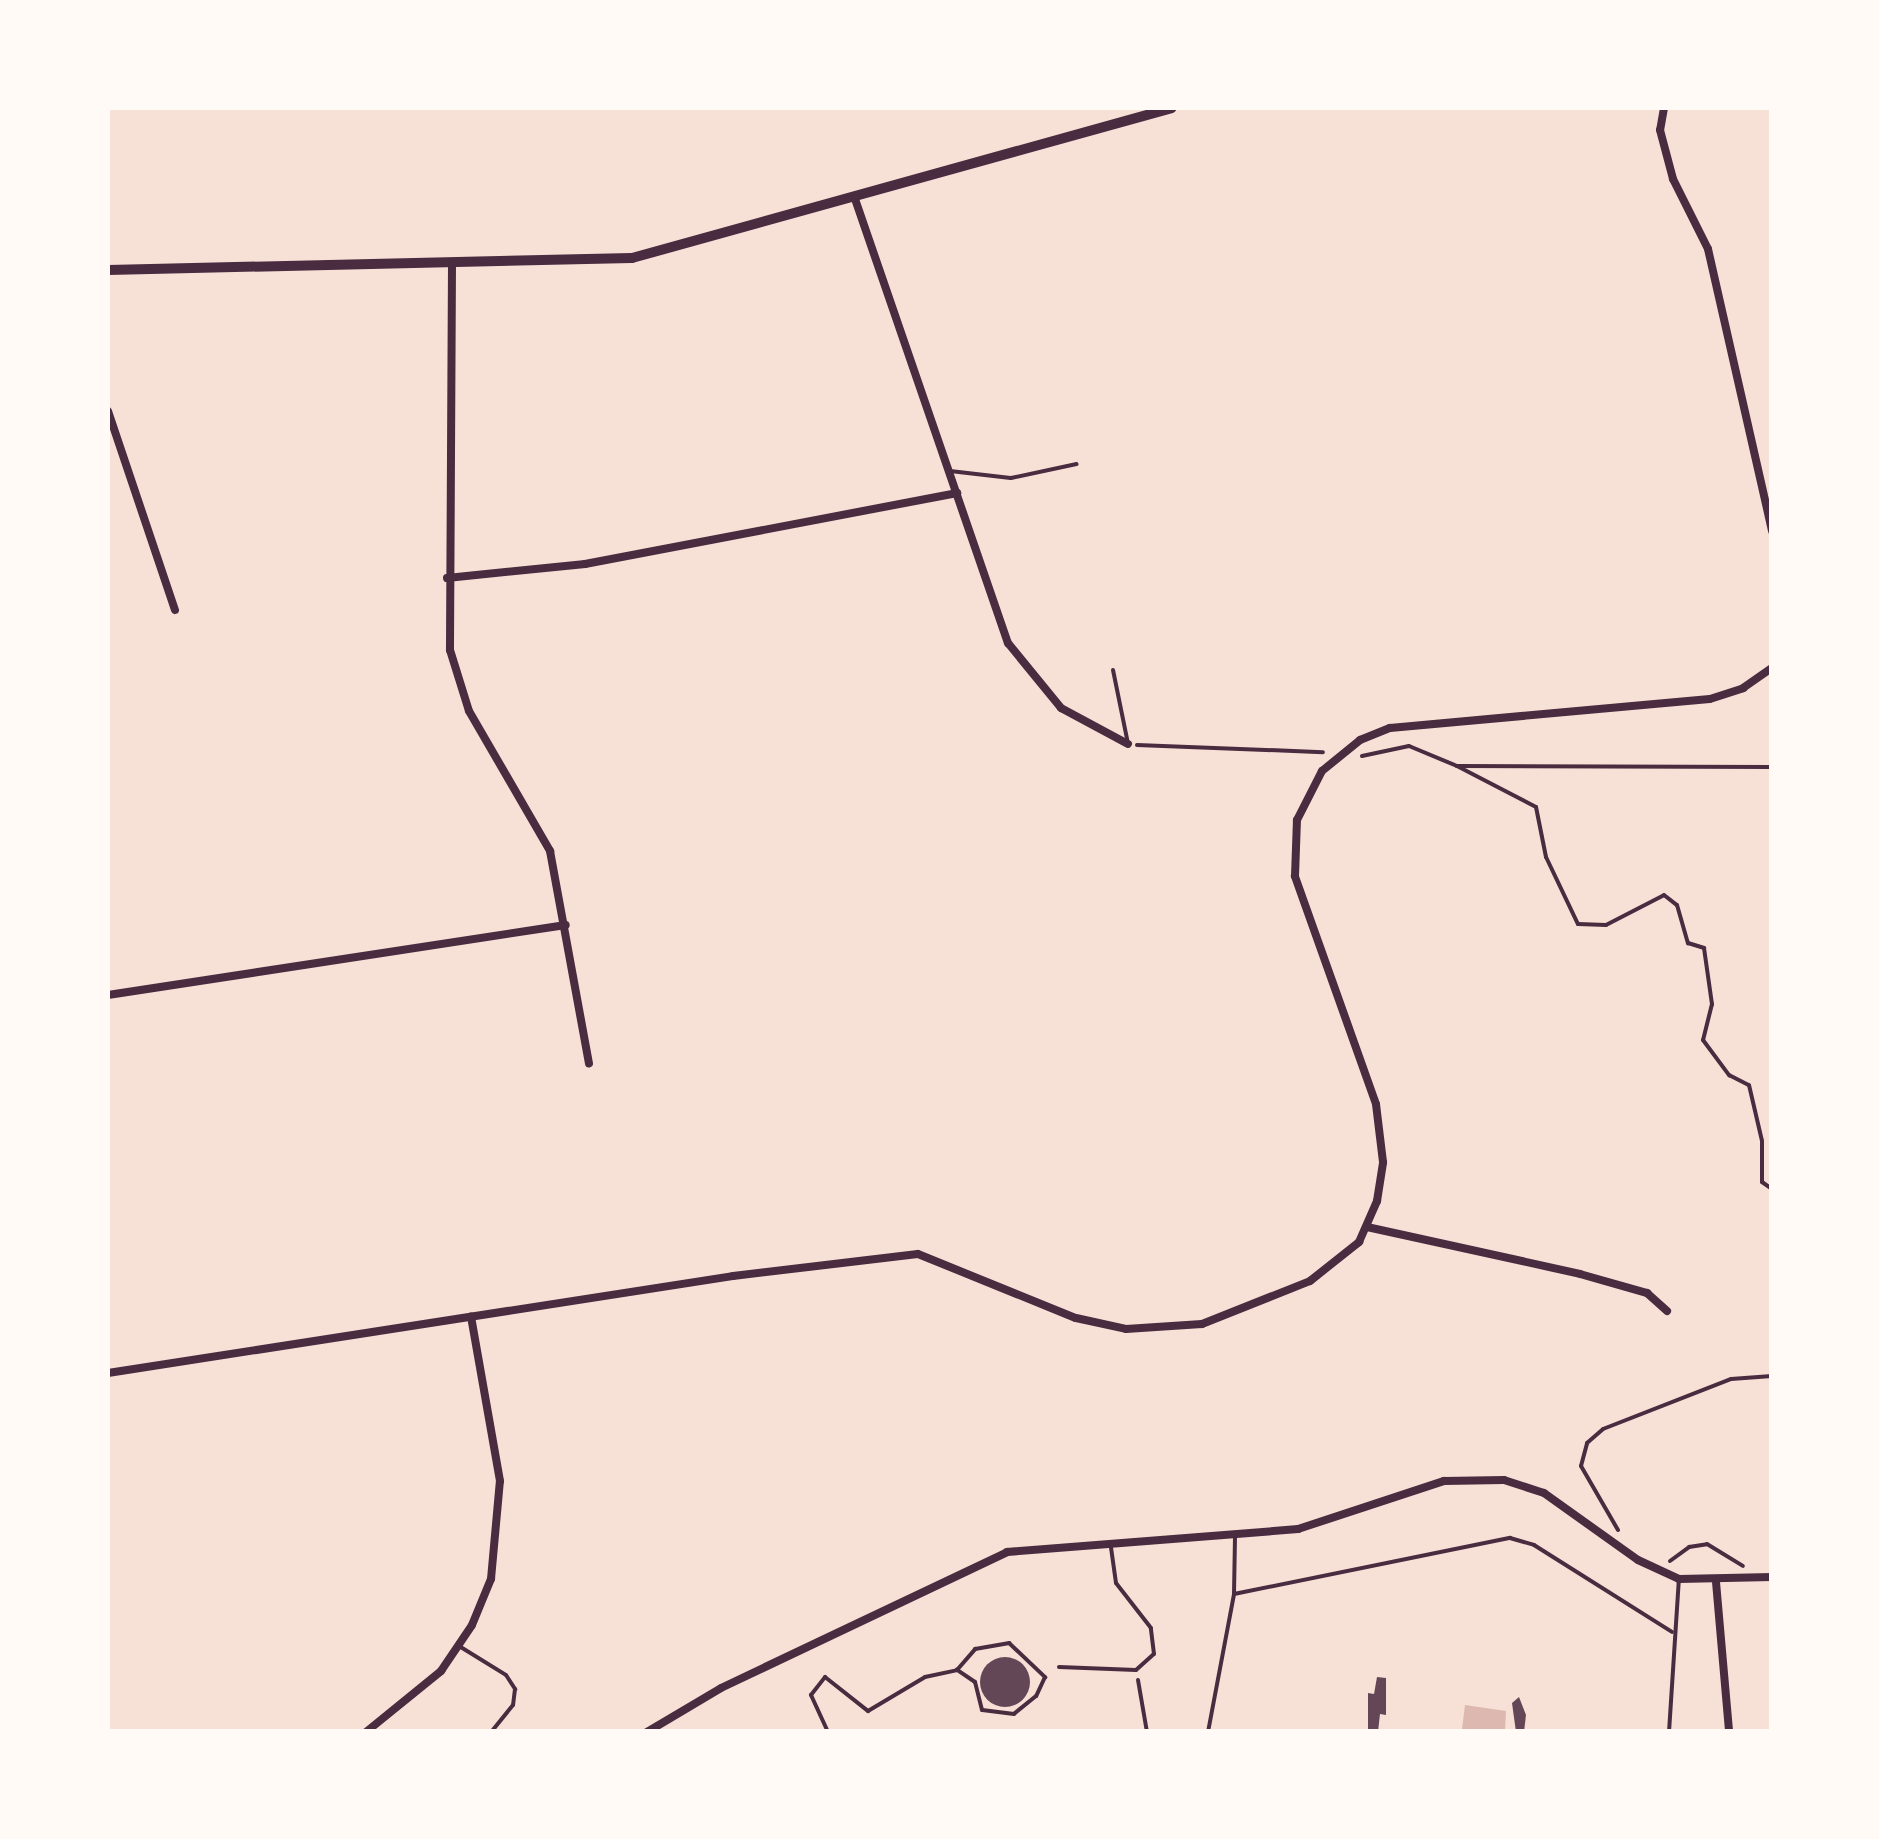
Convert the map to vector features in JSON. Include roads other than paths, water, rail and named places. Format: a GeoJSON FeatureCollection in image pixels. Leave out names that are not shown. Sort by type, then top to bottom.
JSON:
{"type":"FeatureCollection","features":[{"type":"Feature","properties":{"kind":"street"},"geometry":{"type":"LineString","coordinates":[[108,270],[632,258],[1172,108]]}},
{"type":"Feature","properties":{"kind":"street"},"geometry":{"type":"LineString","coordinates":[[1664,108],[1660,130],[1673,179],[1708,249],[1772,530]]}},
{"type":"Feature","properties":{"kind":"street"},"geometry":{"type":"LineString","coordinates":[[854,196],[1019,662],[1060,708],[1128,744]]}},
{"type":"Feature","properties":{"kind":"street"},"geometry":{"type":"LineString","coordinates":[[452,264],[447,632],[459,686],[550,851],[589,1063]]}},
{"type":"Feature","properties":{"kind":"street"},"geometry":{"type":"LineString","coordinates":[[108,412],[175,610]]}},
{"type":"Feature","properties":{"kind":"street"},"geometry":{"type":"LineString","coordinates":[[446,578],[585,564],[957,492]]}},
{"type":"Feature","properties":{"kind":"street"},"geometry":{"type":"LineString","coordinates":[[108,1373],[471,1316],[918,1254],[1076,1318],[1126,1329],[1177,1328],[1226,1317],[1310,1282],[1348,1254],[1368,1227],[1383,1162],[1376,1104],[1299,894],[1293,857],[1303,802],[1339,754],[1374,733],[1406,724],[1721,697],[1772,668]]}},
{"type":"Feature","properties":{"kind":"street"},"geometry":{"type":"LineString","coordinates":[[108,996],[566,924]]}},
{"type":"Feature","properties":{"kind":"street"},"geometry":{"type":"LineString","coordinates":[[1368,1227],[1580,1274],[1647,1293],[1668,1311]]}},
{"type":"Feature","properties":{"kind":"street"},"geometry":{"type":"LineString","coordinates":[[366,1732],[425,1688],[459,1646],[490,1579],[501,1506],[471,1316]]}},
{"type":"Feature","properties":{"kind":"street"},"geometry":{"type":"LineString","coordinates":[[647,1732],[720,1688],[1006,1552],[1322,1524],[1424,1486],[1484,1478],[1544,1493],[1628,1552],[1661,1573],[1679,1579],[1716,1582],[1772,1577]]}},
{"type":"Feature","properties":{"kind":"street"},"geometry":{"type":"LineString","coordinates":[[1716,1582],[1728,1732]]}},
{"type":"Feature","properties":{"kind":"lane"},"geometry":{"type":"LineString","coordinates":[[950,472],[1011,478],[1078,464]]}},
{"type":"Feature","properties":{"kind":"lane"},"geometry":{"type":"LineString","coordinates":[[1113,670],[1128,744]]}},
{"type":"Feature","properties":{"kind":"lane"},"geometry":{"type":"LineString","coordinates":[[1208,1732],[1234,1594],[1236,1533]]}},
{"type":"Feature","properties":{"kind":"lane"},"geometry":{"type":"LineString","coordinates":[[1234,1594],[1510,1538],[1534,1545],[1672,1632]]}},
{"type":"Feature","properties":{"kind":"lane"},"geometry":{"type":"LineString","coordinates":[[1059,1667],[1136,1670],[1150,1661],[1156,1641],[1119,1591],[1110,1542]]}},
{"type":"Feature","properties":{"kind":"lane"},"geometry":{"type":"LineString","coordinates":[[1669,1732],[1672,1632],[1679,1579]]}},
{"type":"Feature","properties":{"kind":"lane"},"geometry":{"type":"LineString","coordinates":[[459,1646],[506,1674],[514,1690],[513,1704],[491,1732]]}}]}
